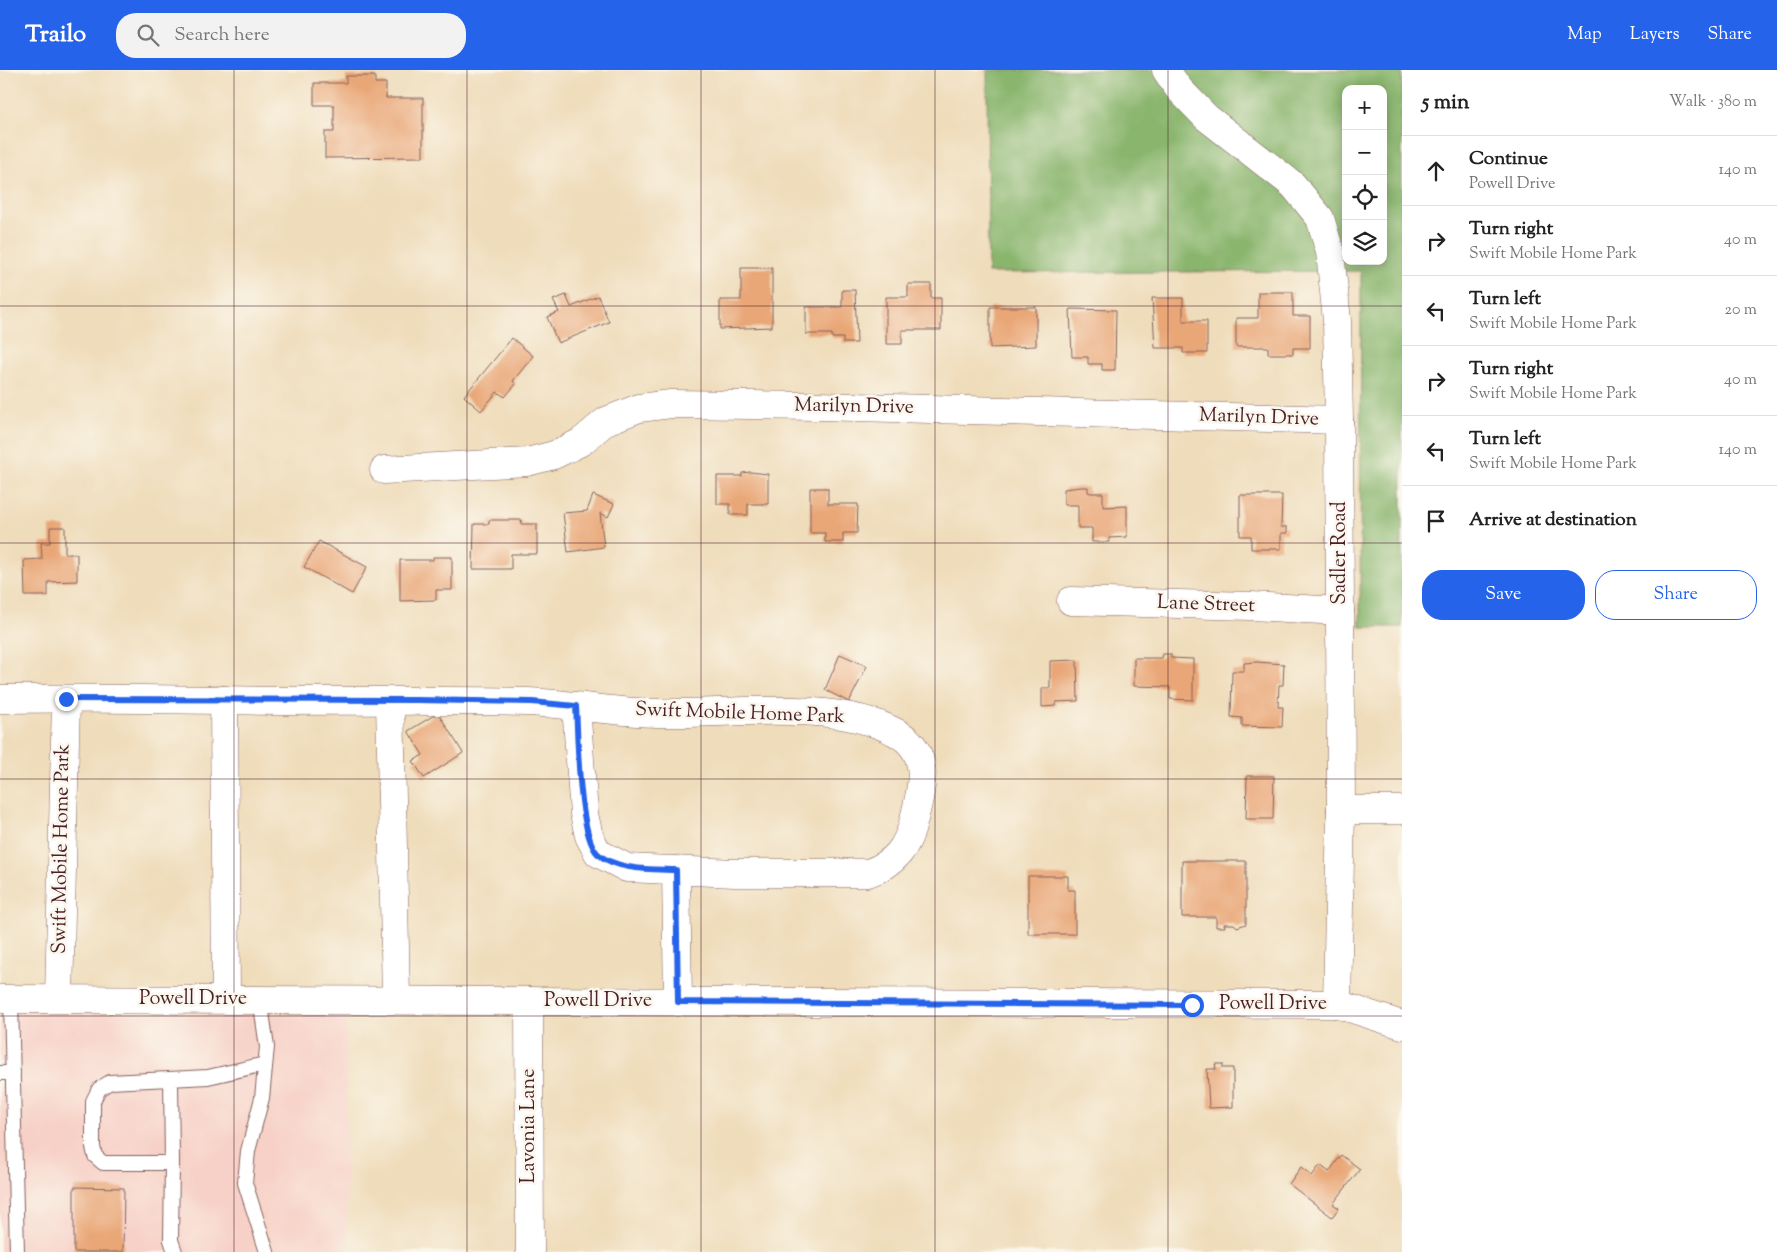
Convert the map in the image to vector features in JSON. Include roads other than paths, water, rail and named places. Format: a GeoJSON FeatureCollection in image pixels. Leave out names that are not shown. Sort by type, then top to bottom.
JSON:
{"type":"FeatureCollection","features":[{"type":"Feature","properties":{"kind":"street","name":"Sadler Road"},"geometry":{"type":"LineString","coordinates":[[1166,70],[1178,88],[1206,117],[1294,185],[1320,218],[1330,252],[1334,282],[1339,420],[1341,810],[1337,1004]]}},
{"type":"Feature","properties":{"kind":"street","name":"Marilyn Drive"},"geometry":{"type":"LineString","coordinates":[[384,470],[527,462],[554,455],[581,442],[606,421],[639,408],[671,404],[1339,420]]}},
{"type":"Feature","properties":{"kind":"street","name":"Lane Street"},"geometry":{"type":"LineString","coordinates":[[1071,601],[1340,610]]}},
{"type":"Feature","properties":{"kind":"street","name":"Swift Mobile Home Park"},"geometry":{"type":"LineString","coordinates":[[0,699],[532,702],[656,713],[831,714],[866,720],[896,732],[908,740],[919,758],[923,778],[912,831],[899,855],[884,868],[868,873],[735,873],[627,868],[598,854],[589,836],[584,814],[576,706]]}},
{"type":"Feature","properties":{"kind":"street","name":"Swift Mobile Home Park"},"geometry":{"type":"LineString","coordinates":[[59,998],[66,699]]}},
{"type":"Feature","properties":{"kind":"street"},"geometry":{"type":"LineString","coordinates":[[224,700],[226,999]]}},
{"type":"Feature","properties":{"kind":"street"},"geometry":{"type":"LineString","coordinates":[[390,700],[396,999]]}},
{"type":"Feature","properties":{"kind":"street"},"geometry":{"type":"LineString","coordinates":[[1341,810],[1402,810]]}},
{"type":"Feature","properties":{"kind":"street"},"geometry":{"type":"LineString","coordinates":[[676,870],[678,1002]]}},
{"type":"Feature","properties":{"kind":"street","name":"Powell Drive"},"geometry":{"type":"LineString","coordinates":[[5,999],[1337,1004],[1402,1025]]}},
{"type":"Feature","properties":{"kind":"street","name":"Lavonia Lane"},"geometry":{"type":"LineString","coordinates":[[529,1001],[530,1252]]}},
{"type":"Feature","properties":{"kind":"lane"},"geometry":{"type":"LineString","coordinates":[[5,999],[7,1073],[17,1252]]}},
{"type":"Feature","properties":{"kind":"lane"},"geometry":{"type":"LineString","coordinates":[[260,999],[266,1047],[265,1064],[262,1098],[248,1151],[245,1183],[267,1252]]}},
{"type":"Feature","properties":{"kind":"lane"},"geometry":{"type":"LineString","coordinates":[[172,1163],[103,1163],[95,1156],[93,1147],[93,1101],[99,1089],[110,1082],[208,1077],[265,1064]]}},
{"type":"Feature","properties":{"kind":"lane"},"geometry":{"type":"LineString","coordinates":[[171,1079],[171,1240],[175,1252]]}}]}
